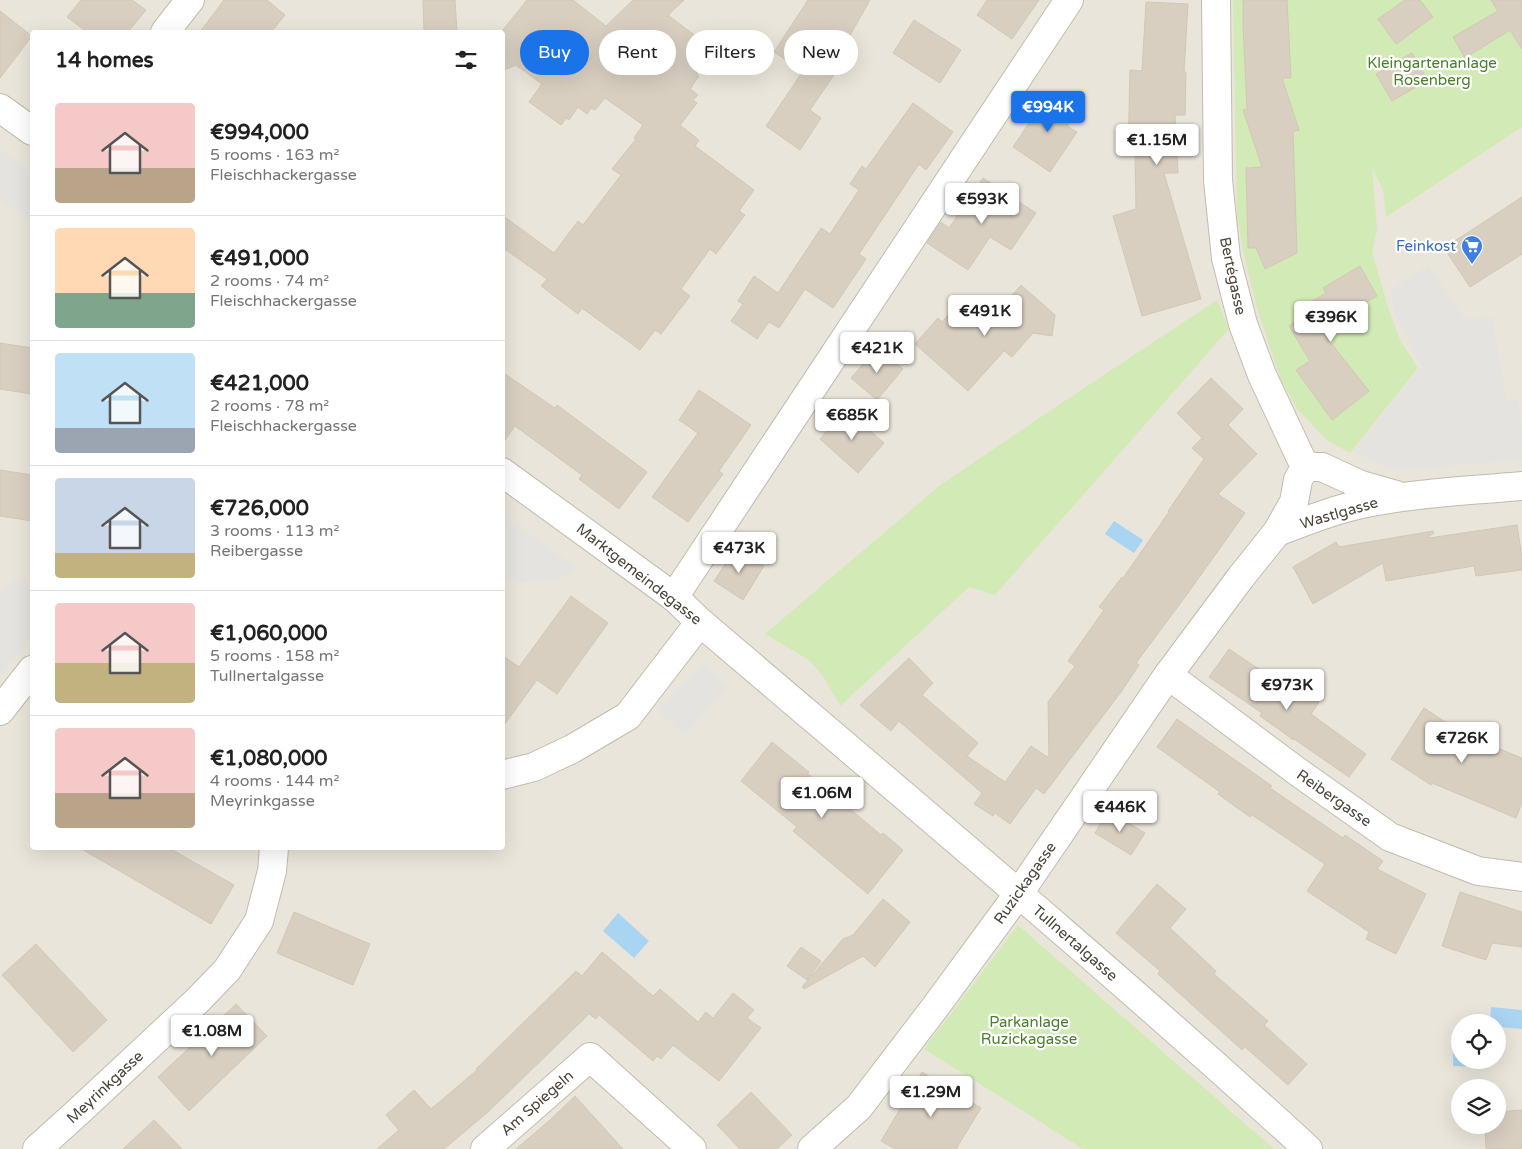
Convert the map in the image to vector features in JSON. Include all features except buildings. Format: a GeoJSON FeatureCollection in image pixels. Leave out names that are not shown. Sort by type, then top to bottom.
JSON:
{"type":"FeatureCollection","features":[{"type":"Feature","properties":{"kind":"street"},"geometry":{"type":"LineString","coordinates":[[167,30],[190,0]]}},
{"type":"Feature","properties":{"kind":"street"},"geometry":{"type":"LineString","coordinates":[[674,597],[1069,0]]}},
{"type":"Feature","properties":{"kind":"street","name":"Bertégasse"},"geometry":{"type":"LineString","coordinates":[[1216,0],[1218,180],[1226,258],[1243,324],[1262,375],[1305,467]]}},
{"type":"Feature","properties":{"kind":"street"},"geometry":{"type":"LineString","coordinates":[[0,108],[30,130]]}},
{"type":"Feature","properties":{"kind":"street"},"geometry":{"type":"LineString","coordinates":[[1277,532],[1294,502],[1298,480],[1305,467]]}},
{"type":"Feature","properties":{"kind":"street","name":"Wastlgasse"},"geometry":{"type":"LineString","coordinates":[[1305,467],[1322,467],[1361,485],[1402,497]]}},
{"type":"Feature","properties":{"kind":"street","name":"Marktgemeindegasse"},"geometry":{"type":"LineString","coordinates":[[505,474],[674,597],[700,622],[793,701]]}},
{"type":"Feature","properties":{"kind":"street","name":"Wastlgasse"},"geometry":{"type":"LineString","coordinates":[[1277,532],[1322,515],[1356,505],[1402,497],[1522,486]]}},
{"type":"Feature","properties":{"kind":"street","name":"Ruzickagasse"},"geometry":{"type":"LineString","coordinates":[[812,1149],[859,1107],[936,1006],[1019,893],[1168,675],[1277,532]]}},
{"type":"Feature","properties":{"kind":"street"},"geometry":{"type":"LineString","coordinates":[[505,775],[534,767],[572,749],[628,716],[700,622]]}},
{"type":"Feature","properties":{"kind":"street"},"geometry":{"type":"LineString","coordinates":[[0,711],[30,673]]}},
{"type":"Feature","properties":{"kind":"street","name":"Reibergasse"},"geometry":{"type":"LineString","coordinates":[[1168,675],[1298,772],[1390,837],[1478,871],[1522,877]]}},
{"type":"Feature","properties":{"kind":"street","name":"Tullnertalgasse"},"geometry":{"type":"LineString","coordinates":[[793,701],[1019,893],[1233,1080],[1308,1149]]}},
{"type":"Feature","properties":{"kind":"street","name":"Meyrinkgasse"},"geometry":{"type":"LineString","coordinates":[[37,1149],[163,1033],[227,970],[259,921],[272,871],[274,850]]}},
{"type":"Feature","properties":{"kind":"street","name":"Am Spiegeln"},"geometry":{"type":"LineString","coordinates":[[485,1149],[590,1057],[692,1149]]}},
{"type":"Feature","properties":{"kind":"shaded area"},"geometry":{"type":"Polygon","coordinates":[[[0,0],[1359,0],[1522,100],[1522,1149],[0,1149],[0,0]]]}},
{"type":"Feature","properties":{"kind":"shaded area"},"geometry":{"type":"Polygon","coordinates":[[[0,150],[30,172],[30,221],[0,199],[0,150]]]}},
{"type":"Feature","properties":{"kind":"shaded area"},"geometry":{"type":"Polygon","coordinates":[[[1428,265],[1464,319],[1492,317],[1507,401],[1518,398],[1522,429],[1522,460],[1397,470],[1353,452],[1421,366],[1393,308],[1391,290],[1428,265]]]}},
{"type":"Feature","properties":{"kind":"shaded area"},"geometry":{"type":"Polygon","coordinates":[[[505,517],[579,569],[570,575],[544,581],[519,582],[505,578],[505,517]]]}},
{"type":"Feature","properties":{"kind":"shaded area"},"geometry":{"type":"Polygon","coordinates":[[[13,579],[30,582],[30,638],[0,676],[0,595],[13,579]]]}},
{"type":"Feature","properties":{"kind":"shaded area"},"geometry":{"type":"Polygon","coordinates":[[[704,662],[728,686],[685,735],[657,710],[704,662]]]}},
{"type":"Feature","properties":{"kind":"green space","name":"Kleingartenanlage Rosenberg"},"geometry":{"type":"Polygon","coordinates":[[[1233,0],[1522,0],[1522,127],[1386,217],[1383,190],[1372,168],[1377,229],[1372,252],[1400,340],[1418,368],[1350,453],[1328,441],[1297,409],[1281,380],[1257,308],[1243,251],[1237,215],[1233,0]]]}},
{"type":"Feature","properties":{"kind":"green space"},"geometry":{"type":"Polygon","coordinates":[[[1217,300],[1229,329],[995,595],[969,587],[840,706],[823,676],[809,660],[765,634],[939,486],[1217,300]]]}},
{"type":"Feature","properties":{"kind":"green space","name":"Parkanlage Ruzickagasse"},"geometry":{"type":"Polygon","coordinates":[[[1018,925],[1274,1149],[1083,1149],[924,1049],[1018,925]]]}},
{"type":"Feature","properties":{"kind":"water"},"geometry":{"type":"Polygon","coordinates":[[[1114,521],[1143,540],[1134,553],[1105,534],[1114,521]]]}},
{"type":"Feature","properties":{"kind":"water"},"geometry":{"type":"Polygon","coordinates":[[[618,913],[649,941],[634,958],[603,931],[618,913]]]}},
{"type":"Feature","properties":{"kind":"water"},"geometry":{"type":"Polygon","coordinates":[[[1491,1007],[1522,1010],[1522,1029],[1506,1028],[1506,1014],[1491,1014],[1491,1007]]]}},
{"type":"Feature","properties":{"kind":"place","name":"Feinkost"},"geometry":{"type":"Point","coordinates":[1472,265]}}]}
